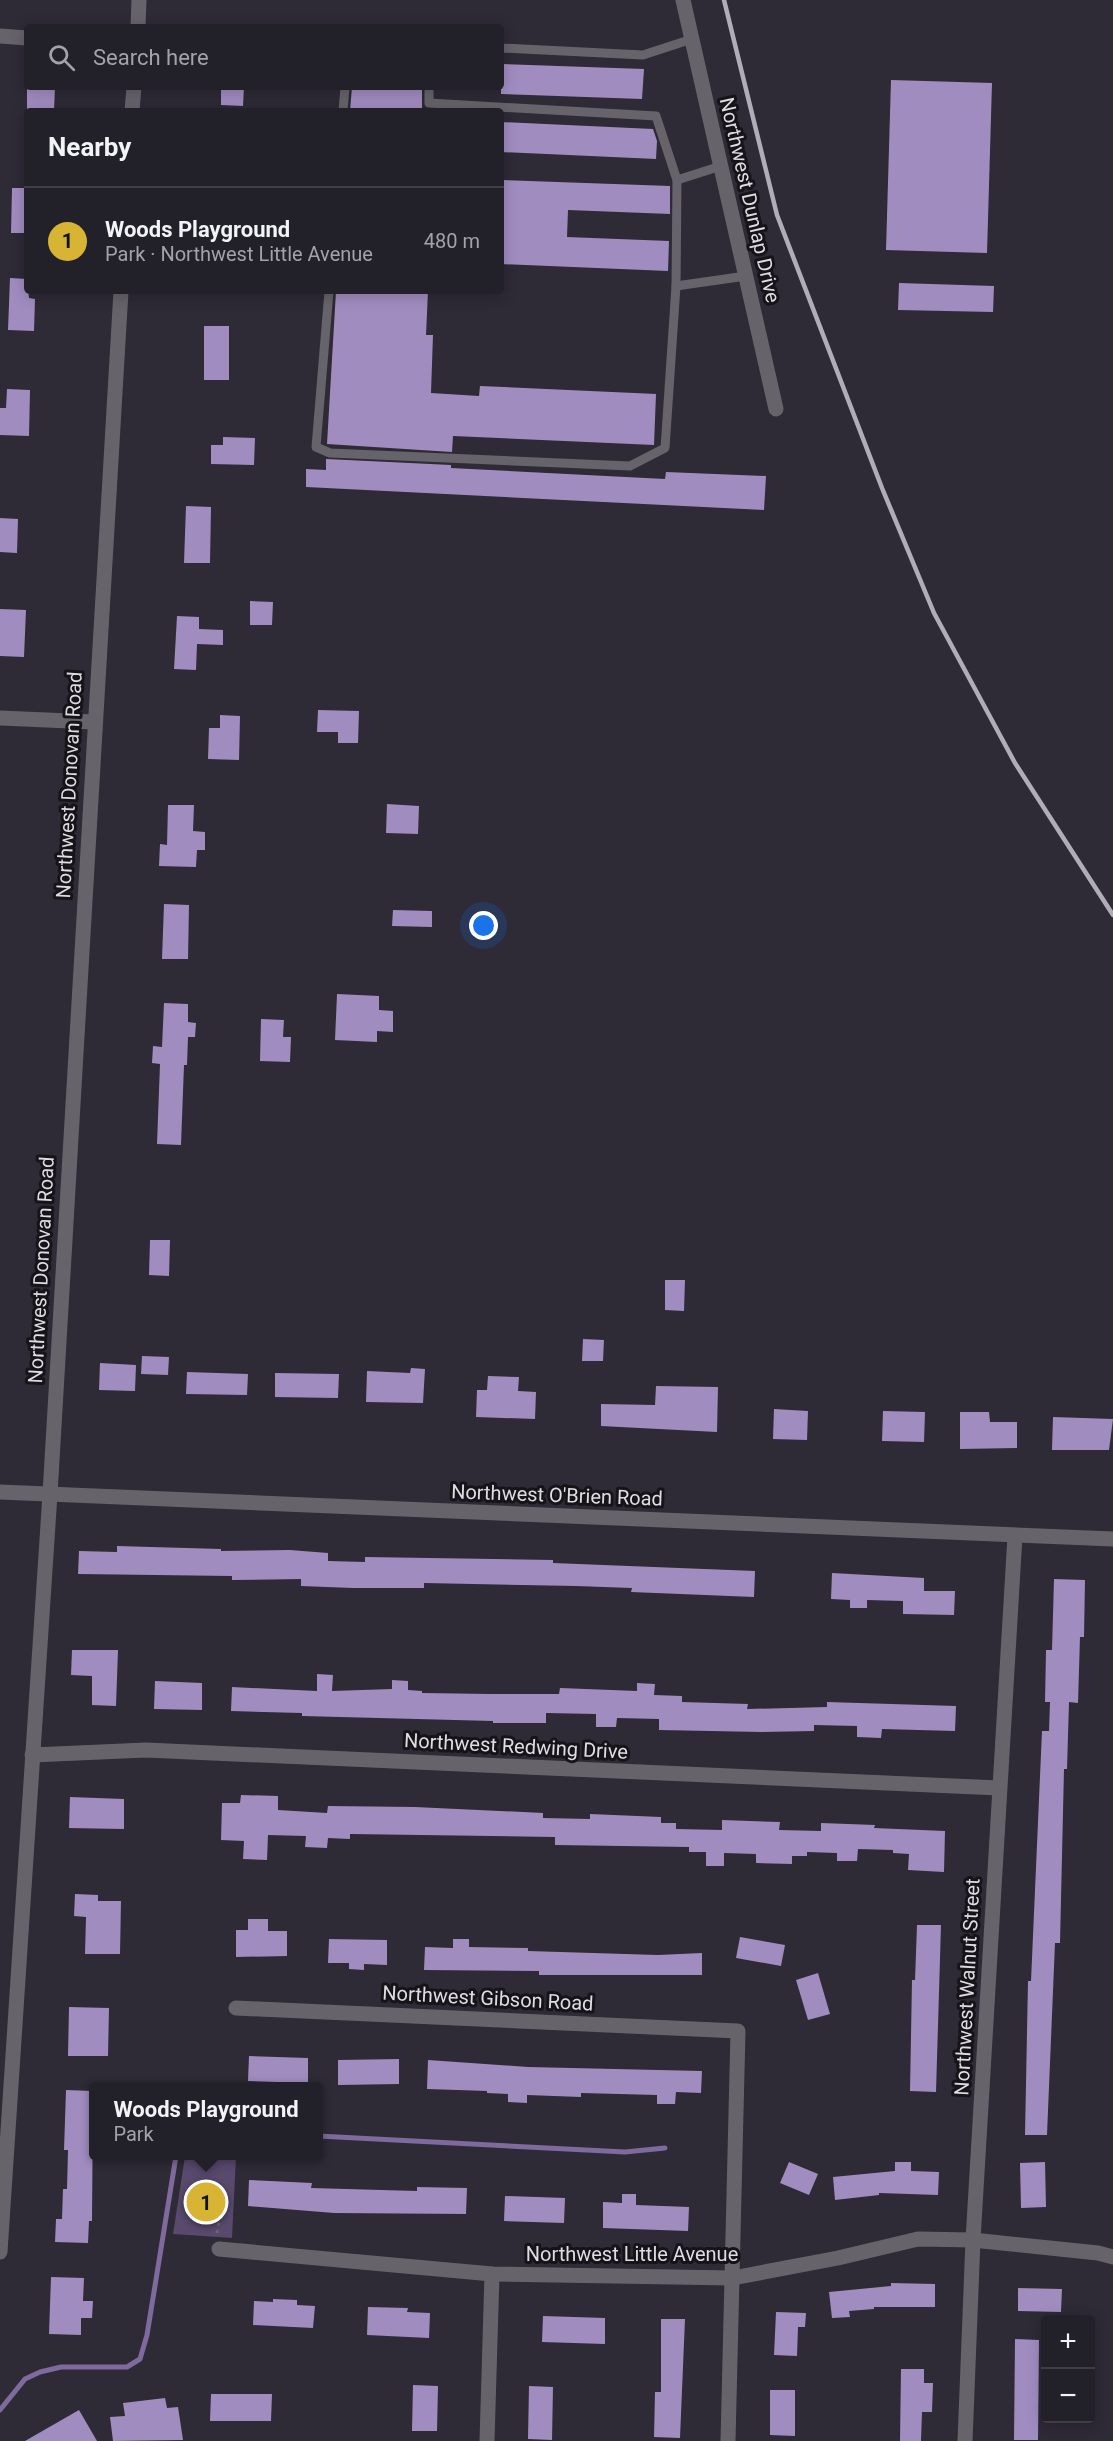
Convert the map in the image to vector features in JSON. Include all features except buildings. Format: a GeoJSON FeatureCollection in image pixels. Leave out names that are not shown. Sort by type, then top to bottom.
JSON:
{"type":"FeatureCollection","features":[{"type":"Feature","properties":{"kind":"street"},"geometry":{"type":"LineString","coordinates":[[138,24],[139,0]]}},
{"type":"Feature","properties":{"kind":"street","name":"Northwest Dunlap Drive"},"geometry":{"type":"LineString","coordinates":[[682,0],[776,409]]}},
{"type":"Feature","properties":{"kind":"street"},"geometry":{"type":"LineString","coordinates":[[0,36],[24,38]]}},
{"type":"Feature","properties":{"kind":"street"},"geometry":{"type":"LineString","coordinates":[[132,108],[134,90]]}},
{"type":"Feature","properties":{"kind":"street","name":"Northwest Donovan Road"},"geometry":{"type":"LineString","coordinates":[[0,2252],[50,1494],[121,294]]}},
{"type":"Feature","properties":{"kind":"street"},"geometry":{"type":"LineString","coordinates":[[0,718],[94,722]]}},
{"type":"Feature","properties":{"kind":"street","name":"Northwest O'Brien Road"},"geometry":{"type":"LineString","coordinates":[[0,1492],[1113,1539]]}},
{"type":"Feature","properties":{"kind":"street","name":"Northwest Walnut Street"},"geometry":{"type":"LineString","coordinates":[[965,2441],[973,2240],[1015,1536]]}},
{"type":"Feature","properties":{"kind":"street","name":"Northwest Redwing Drive"},"geometry":{"type":"LineString","coordinates":[[32,1755],[146,1750],[999,1788]]}},
{"type":"Feature","properties":{"kind":"street","name":"Northwest Gibson Road"},"geometry":{"type":"LineString","coordinates":[[236,2008],[738,2031],[733,2278]]}},
{"type":"Feature","properties":{"kind":"street","name":"Northwest Little Avenue"},"geometry":{"type":"LineString","coordinates":[[219,2249],[492,2274],[733,2278],[838,2258],[918,2239],[973,2240],[1098,2253],[1113,2257]]}},
{"type":"Feature","properties":{"kind":"street"},"geometry":{"type":"LineString","coordinates":[[487,2441],[492,2274]]}},
{"type":"Feature","properties":{"kind":"street"},"geometry":{"type":"LineString","coordinates":[[728,2441],[733,2278]]}},
{"type":"Feature","properties":{"kind":"lane"},"geometry":{"type":"LineString","coordinates":[[504,48],[643,55],[692,39]]}},
{"type":"Feature","properties":{"kind":"lane"},"geometry":{"type":"LineString","coordinates":[[343,108],[345,90]]}},
{"type":"Feature","properties":{"kind":"lane"},"geometry":{"type":"LineString","coordinates":[[328,294],[316,447],[330,453],[630,466],[665,448],[676,286],[677,180],[656,116],[429,103],[429,90]]}},
{"type":"Feature","properties":{"kind":"lane"},"geometry":{"type":"LineString","coordinates":[[677,180],[720,166]]}},
{"type":"Feature","properties":{"kind":"lane"},"geometry":{"type":"LineString","coordinates":[[676,286],[746,276]]}},
{"type":"Feature","properties":{"kind":"path"},"geometry":{"type":"LineString","coordinates":[[219,2249],[214,2248],[222,2204]]}},
{"type":"Feature","properties":{"kind":"shaded area"},"geometry":{"type":"Polygon","coordinates":[[[184,2160],[236,2160],[232,2238],[173,2234],[184,2160]]]}},
{"type":"Feature","properties":{"kind":"waterway"},"geometry":{"type":"LineString","coordinates":[[323,2136],[625,2152],[665,2148]]}},
{"type":"Feature","properties":{"kind":"waterway"},"geometry":{"type":"LineString","coordinates":[[0,2410],[25,2379],[40,2372],[61,2367],[127,2367],[140,2359],[147,2335],[175,2160]]}},
{"type":"Feature","properties":{"kind":"railway"},"geometry":{"type":"LineString","coordinates":[[724,0],[777,215],[882,488],[934,613],[1015,763],[1113,915]]}},
{"type":"Feature","properties":{"kind":"place","name":"Woods Playground"},"geometry":{"type":"Point","coordinates":[206,2202]}}]}
